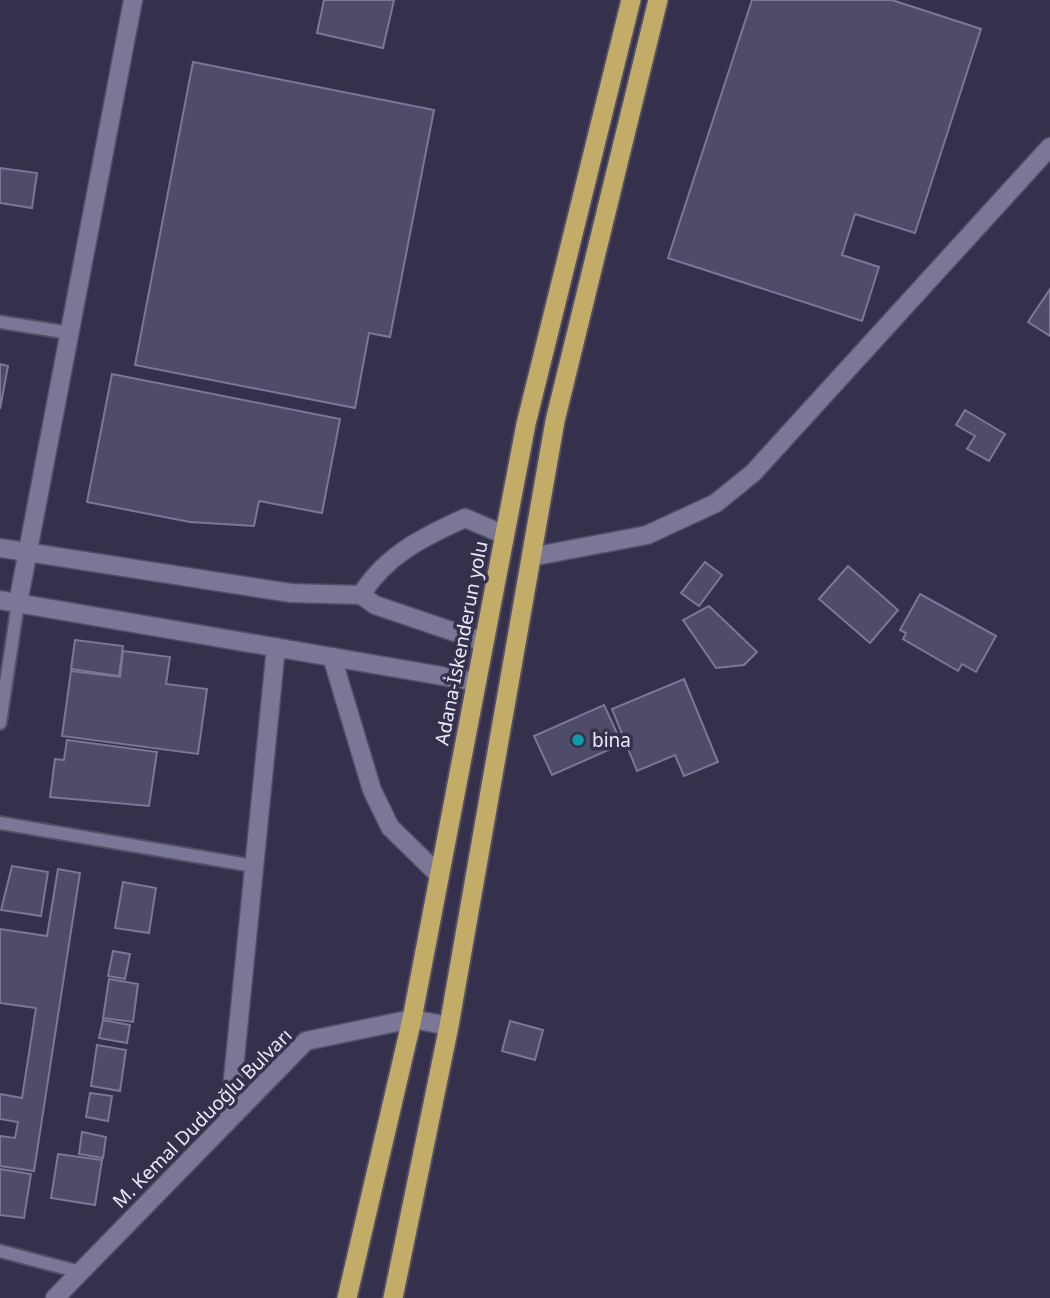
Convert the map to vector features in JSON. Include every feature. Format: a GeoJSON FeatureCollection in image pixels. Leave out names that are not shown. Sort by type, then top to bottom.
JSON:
{"type":"FeatureCollection","features":[{"type":"Feature","properties":{"kind":"highway","name":"Adana-İskenderun yolu"},"geometry":{"type":"LineString","coordinates":[[347,1298],[412,1019],[526,424],[631,0]]}},
{"type":"Feature","properties":{"kind":"highway"},"geometry":{"type":"LineString","coordinates":[[393,1298],[449,1026],[555,421],[658,0]]}},
{"type":"Feature","properties":{"kind":"street"},"geometry":{"type":"LineString","coordinates":[[133,0],[28,551],[9,602],[477,682]]}},
{"type":"Feature","properties":{"kind":"street"},"geometry":{"type":"LineString","coordinates":[[531,557],[647,535],[716,503],[753,473],[1050,147]]}},
{"type":"Feature","properties":{"kind":"street"},"geometry":{"type":"LineString","coordinates":[[361,595],[374,574],[412,542],[465,518],[505,535]]}},
{"type":"Feature","properties":{"kind":"street"},"geometry":{"type":"LineString","coordinates":[[0,548],[291,593],[361,595],[375,605],[484,642]]}},
{"type":"Feature","properties":{"kind":"street"},"geometry":{"type":"LineString","coordinates":[[229,1119],[276,647]]}},
{"type":"Feature","properties":{"kind":"street"},"geometry":{"type":"LineString","coordinates":[[332,657],[372,790],[390,827],[440,876]]}},
{"type":"Feature","properties":{"kind":"street","name":"M. Kemal Duduoğlu Bulvarı"},"geometry":{"type":"LineString","coordinates":[[55,1298],[306,1041],[412,1019],[449,1026]]}},
{"type":"Feature","properties":{"kind":"lane"},"geometry":{"type":"LineString","coordinates":[[0,322],[70,334]]}},
{"type":"Feature","properties":{"kind":"lane"},"geometry":{"type":"LineString","coordinates":[[0,723],[9,602]]}},
{"type":"Feature","properties":{"kind":"lane"},"geometry":{"type":"LineString","coordinates":[[0,823],[254,866]]}},
{"type":"Feature","properties":{"kind":"lane"},"geometry":{"type":"LineString","coordinates":[[0,1251],[80,1272]]}},
{"type":"Feature","properties":{"kind":"building"},"geometry":{"type":"Polygon","coordinates":[[[324,0],[394,0],[383,48],[317,33],[324,0]]]}},
{"type":"Feature","properties":{"kind":"building"},"geometry":{"type":"Polygon","coordinates":[[[752,0],[892,0],[981,29],[915,233],[855,214],[842,255],[879,267],[862,321],[668,258],[752,0]]]}},
{"type":"Feature","properties":{"kind":"building"},"geometry":{"type":"Polygon","coordinates":[[[193,62],[434,110],[390,337],[369,333],[355,408],[135,365],[193,62]]]}},
{"type":"Feature","properties":{"kind":"building"},"geometry":{"type":"Polygon","coordinates":[[[0,168],[37,173],[32,208],[0,203],[0,168]]]}},
{"type":"Feature","properties":{"kind":"building"},"geometry":{"type":"Polygon","coordinates":[[[1050,289],[1050,336],[1028,322],[1050,289]]]}},
{"type":"Feature","properties":{"kind":"building"},"geometry":{"type":"Polygon","coordinates":[[[0,364],[8,366],[0,409],[0,364]]]}},
{"type":"Feature","properties":{"kind":"building"},"geometry":{"type":"Polygon","coordinates":[[[112,374],[340,419],[322,513],[259,501],[254,526],[190,522],[87,502],[112,374]]]}},
{"type":"Feature","properties":{"kind":"building"},"geometry":{"type":"Polygon","coordinates":[[[965,410],[1005,434],[989,461],[967,449],[975,436],[956,425],[965,410]]]}},
{"type":"Feature","properties":{"kind":"building"},"geometry":{"type":"Polygon","coordinates":[[[705,562],[722,575],[699,606],[681,593],[705,562]]]}},
{"type":"Feature","properties":{"kind":"building"},"geometry":{"type":"Polygon","coordinates":[[[848,566],[898,610],[870,643],[819,599],[848,566]]]}},
{"type":"Feature","properties":{"kind":"building"},"geometry":{"type":"Polygon","coordinates":[[[920,594],[996,636],[976,672],[962,664],[958,671],[903,639],[906,633],[900,630],[920,594]]]}},
{"type":"Feature","properties":{"kind":"building"},"geometry":{"type":"Polygon","coordinates":[[[709,606],[757,652],[744,665],[716,668],[683,620],[709,606]]]}},
{"type":"Feature","properties":{"kind":"building"},"geometry":{"type":"Polygon","coordinates":[[[75,640],[123,646],[119,676],[71,669],[75,640]]]}},
{"type":"Feature","properties":{"kind":"building"},"geometry":{"type":"Polygon","coordinates":[[[123,651],[170,657],[166,684],[207,689],[198,754],[62,736],[71,671],[120,677],[123,651]]]}},
{"type":"Feature","properties":{"kind":"building"},"geometry":{"type":"Polygon","coordinates":[[[684,679],[718,762],[684,776],[675,755],[637,771],[612,709],[684,679]]]}},
{"type":"Feature","properties":{"kind":"building","name":"bina"},"geometry":{"type":"Polygon","coordinates":[[[604,705],[622,744],[552,775],[534,736],[604,705]]]}},
{"type":"Feature","properties":{"kind":"building"},"geometry":{"type":"Polygon","coordinates":[[[67,740],[157,752],[149,806],[50,797],[55,759],[64,760],[67,740]]]}},
{"type":"Feature","properties":{"kind":"building"},"geometry":{"type":"Polygon","coordinates":[[[12,866],[48,872],[41,916],[1,910],[12,866]]]}},
{"type":"Feature","properties":{"kind":"building"},"geometry":{"type":"Polygon","coordinates":[[[58,869],[80,873],[34,1171],[0,1166],[0,1136],[15,1138],[18,1122],[0,1119],[0,1094],[22,1098],[36,1008],[0,1003],[0,929],[47,936],[58,869]]]}},
{"type":"Feature","properties":{"kind":"building"},"geometry":{"type":"Polygon","coordinates":[[[123,882],[156,888],[149,933],[115,928],[123,882]]]}},
{"type":"Feature","properties":{"kind":"building"},"geometry":{"type":"Polygon","coordinates":[[[113,951],[130,954],[125,979],[108,976],[113,951]]]}},
{"type":"Feature","properties":{"kind":"building"},"geometry":{"type":"Polygon","coordinates":[[[109,979],[138,984],[133,1022],[103,1018],[109,979]]]}},
{"type":"Feature","properties":{"kind":"building"},"geometry":{"type":"Polygon","coordinates":[[[103,1020],[130,1025],[127,1043],[99,1038],[103,1020]]]}},
{"type":"Feature","properties":{"kind":"building"},"geometry":{"type":"Polygon","coordinates":[[[510,1021],[543,1030],[535,1060],[502,1051],[510,1021]]]}},
{"type":"Feature","properties":{"kind":"building"},"geometry":{"type":"Polygon","coordinates":[[[97,1045],[126,1050],[120,1091],[91,1086],[97,1045]]]}},
{"type":"Feature","properties":{"kind":"building"},"geometry":{"type":"Polygon","coordinates":[[[90,1093],[112,1096],[108,1121],[86,1117],[90,1093]]]}},
{"type":"Feature","properties":{"kind":"building"},"geometry":{"type":"Polygon","coordinates":[[[82,1132],[106,1137],[103,1158],[79,1154],[82,1132]]]}},
{"type":"Feature","properties":{"kind":"building"},"geometry":{"type":"Polygon","coordinates":[[[58,1154],[102,1160],[95,1205],[51,1198],[58,1154]]]}},
{"type":"Feature","properties":{"kind":"building"},"geometry":{"type":"Polygon","coordinates":[[[0,1169],[31,1174],[24,1218],[0,1215],[0,1169]]]}},
{"type":"Feature","properties":{"kind":"place","name":"bina"},"geometry":{"type":"Point","coordinates":[578,740]}}]}
